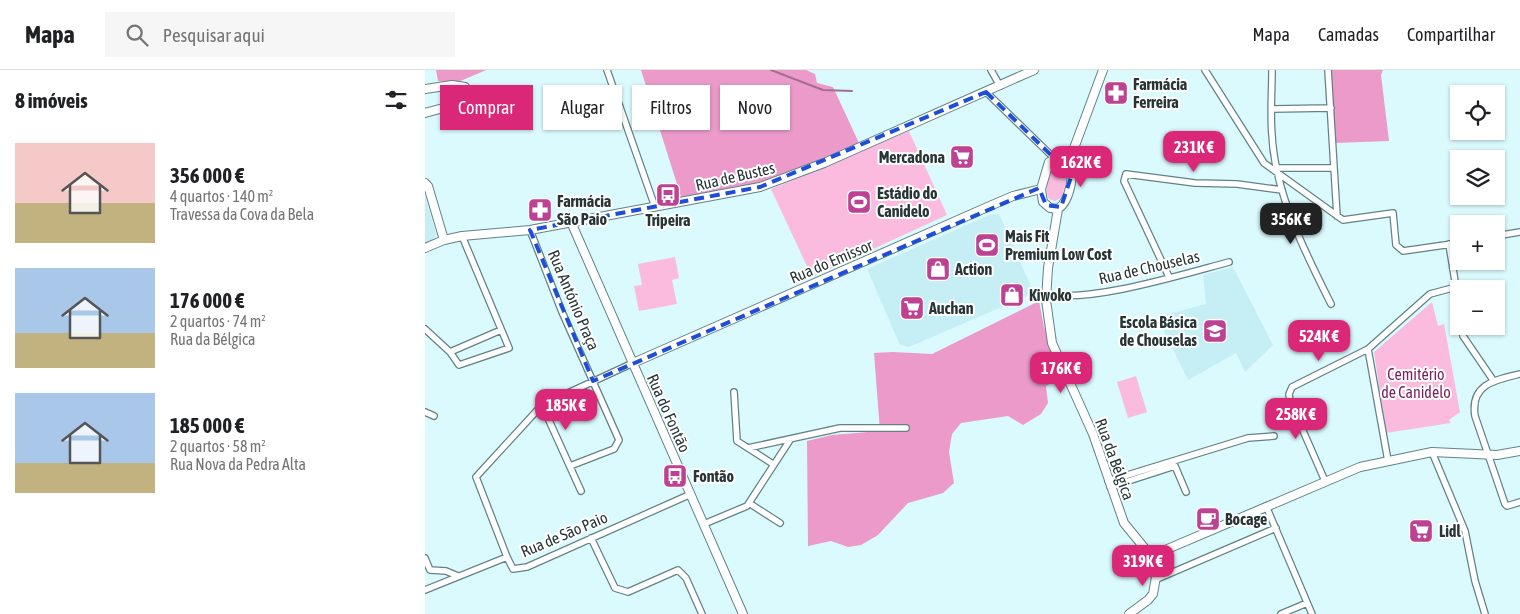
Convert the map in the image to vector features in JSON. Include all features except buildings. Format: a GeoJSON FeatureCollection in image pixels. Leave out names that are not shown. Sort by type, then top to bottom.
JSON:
{"type":"FeatureCollection","features":[{"type":"Feature","properties":{"kind":"main road","name":"Rua de Bustes"},"geometry":{"type":"LineString","coordinates":[[425,248],[444,240],[462,236],[530,230],[742,191],[783,180],[1034,70]]}},
{"type":"Feature","properties":{"kind":"main road","name":"Rua da Bélgica"},"geometry":{"type":"LineString","coordinates":[[1103,70],[1073,151],[1068,159],[1072,167],[1064,204],[1057,209],[1046,293],[1046,312],[1052,343],[1093,434],[1109,484],[1129,532],[1156,564],[1157,579]]}},
{"type":"Feature","properties":{"kind":"main road"},"geometry":{"type":"LineString","coordinates":[[425,89],[452,85],[465,87],[467,102],[425,114]]}},
{"type":"Feature","properties":{"kind":"main road"},"geometry":{"type":"LineString","coordinates":[[1057,209],[1050,208],[1043,202],[1041,189],[1046,168],[1054,158],[1068,159]]}},
{"type":"Feature","properties":{"kind":"main road"},"geometry":{"type":"LineString","coordinates":[[425,183],[428,186],[444,240]]}},
{"type":"Feature","properties":{"kind":"main road","name":"Rua do Emissor"},"geometry":{"type":"LineString","coordinates":[[633,363],[992,205],[1020,194],[1041,189]]}},
{"type":"Feature","properties":{"kind":"main road","name":"Rua do Fontão"},"geometry":{"type":"LineString","coordinates":[[571,222],[743,614]]}},
{"type":"Feature","properties":{"kind":"main road"},"geometry":{"type":"LineString","coordinates":[[1151,556],[1360,467],[1433,452],[1510,454],[1520,451]]}},
{"type":"Feature","properties":{"kind":"main road"},"geometry":{"type":"LineString","coordinates":[[1129,614],[1148,600],[1155,588],[1157,579]]}},
{"type":"Feature","properties":{"kind":"street"},"geometry":{"type":"LineString","coordinates":[[607,70],[655,207]]}},
{"type":"Feature","properties":{"kind":"street"},"geometry":{"type":"LineString","coordinates":[[991,70],[1000,86]]}},
{"type":"Feature","properties":{"kind":"street"},"geometry":{"type":"LineString","coordinates":[[1205,70],[1264,163],[1279,176],[1343,220],[1393,213],[1396,245],[1403,251],[1449,244],[1455,280]]}},
{"type":"Feature","properties":{"kind":"street"},"geometry":{"type":"LineString","coordinates":[[1272,70],[1272,136],[1282,190],[1303,248],[1331,304]]}},
{"type":"Feature","properties":{"kind":"street"},"geometry":{"type":"LineString","coordinates":[[1329,70],[1337,216]]}},
{"type":"Feature","properties":{"kind":"street"},"geometry":{"type":"LineString","coordinates":[[986,92],[1054,158]]}},
{"type":"Feature","properties":{"kind":"street"},"geometry":{"type":"LineString","coordinates":[[1272,108],[1331,108]]}},
{"type":"Feature","properties":{"kind":"street"},"geometry":{"type":"LineString","coordinates":[[1278,168],[1334,168]]}},
{"type":"Feature","properties":{"kind":"street"},"geometry":{"type":"LineString","coordinates":[[1169,277],[1124,181],[1126,174],[1195,183],[1237,184],[1282,190]]}},
{"type":"Feature","properties":{"kind":"street","name":"Rua António Praça"},"geometry":{"type":"LineString","coordinates":[[530,230],[619,440],[614,449],[571,466]]}},
{"type":"Feature","properties":{"kind":"street"},"geometry":{"type":"LineString","coordinates":[[1505,234],[1520,232]]}},
{"type":"Feature","properties":{"kind":"street"},"geometry":{"type":"LineString","coordinates":[[425,329],[450,352],[459,365],[509,348],[462,236]]}},
{"type":"Feature","properties":{"kind":"street","name":"Rua de Chouselas"},"geometry":{"type":"LineString","coordinates":[[1046,293],[1059,297],[1106,292],[1229,262]]}},
{"type":"Feature","properties":{"kind":"street"},"geometry":{"type":"LineString","coordinates":[[1325,481],[1290,401],[1289,394],[1292,387],[1368,349],[1430,294],[1450,289]]}},
{"type":"Feature","properties":{"kind":"street"},"geometry":{"type":"LineString","coordinates":[[450,352],[501,330]]}},
{"type":"Feature","properties":{"kind":"street"},"geometry":{"type":"LineString","coordinates":[[1463,335],[1493,380]]}},
{"type":"Feature","properties":{"kind":"street"},"geometry":{"type":"LineString","coordinates":[[1368,349],[1388,461]]}},
{"type":"Feature","properties":{"kind":"street"},"geometry":{"type":"LineString","coordinates":[[507,557],[476,477],[542,405],[633,363]]}},
{"type":"Feature","properties":{"kind":"street"},"geometry":{"type":"LineString","coordinates":[[1520,374],[1493,380],[1481,390],[1473,406],[1505,504],[1507,506],[1520,502]]}},
{"type":"Feature","properties":{"kind":"street"},"geometry":{"type":"LineString","coordinates":[[734,392],[737,441],[773,464]]}},
{"type":"Feature","properties":{"kind":"street"},"geometry":{"type":"LineString","coordinates":[[542,405],[581,491]]}},
{"type":"Feature","properties":{"kind":"street"},"geometry":{"type":"LineString","coordinates":[[425,412],[434,416]]}},
{"type":"Feature","properties":{"kind":"street"},"geometry":{"type":"LineString","coordinates":[[747,448],[840,428],[906,428]]}},
{"type":"Feature","properties":{"kind":"street"},"geometry":{"type":"LineString","coordinates":[[1109,484],[1248,438],[1274,436]]}},
{"type":"Feature","properties":{"kind":"street"},"geometry":{"type":"LineString","coordinates":[[704,524],[747,506],[790,440]]}},
{"type":"Feature","properties":{"kind":"street"},"geometry":{"type":"LineString","coordinates":[[1433,452],[1465,531],[1475,581],[1485,614]]}},
{"type":"Feature","properties":{"kind":"street"},"geometry":{"type":"LineString","coordinates":[[1109,484],[1175,466],[1186,492]]}},
{"type":"Feature","properties":{"kind":"street","name":"Rua de São Paio"},"geometry":{"type":"LineString","coordinates":[[425,590],[507,557],[513,569],[527,566],[691,494]]}},
{"type":"Feature","properties":{"kind":"street"},"geometry":{"type":"LineString","coordinates":[[749,503],[780,523]]}},
{"type":"Feature","properties":{"kind":"street"},"geometry":{"type":"LineString","coordinates":[[1267,506],[1312,614]]}},
{"type":"Feature","properties":{"kind":"street"},"geometry":{"type":"LineString","coordinates":[[1157,579],[1275,528]]}},
{"type":"Feature","properties":{"kind":"street"},"geometry":{"type":"LineString","coordinates":[[591,538],[612,583],[620,592],[628,592],[678,570],[682,572],[702,614]]}},
{"type":"Feature","properties":{"kind":"street"},"geometry":{"type":"LineString","coordinates":[[425,558],[430,570],[446,571],[459,576]]}},
{"type":"Feature","properties":{"kind":"street"},"geometry":{"type":"LineString","coordinates":[[1281,614],[1307,603]]}},
{"type":"Feature","properties":{"kind":"highlighted area"},"geometry":{"type":"Polygon","coordinates":[[[986,92],[1054,158],[1070,162],[1071,177],[1061,207],[1046,205],[1039,188],[593,381],[530,230],[760,187],[986,92]]]}},
{"type":"Feature","properties":{"kind":"shaded area"},"geometry":{"type":"Polygon","coordinates":[[[436,70],[486,70],[456,83],[438,81],[436,70]]]}},
{"type":"Feature","properties":{"kind":"shaded area"},"geometry":{"type":"Polygon","coordinates":[[[641,70],[806,70],[815,74],[817,83],[833,87],[859,143],[770,185],[749,186],[682,200],[660,130],[710,130],[710,85],[646,85],[641,70]]]}},
{"type":"Feature","properties":{"kind":"shaded area"},"geometry":{"type":"Polygon","coordinates":[[[1325,70],[1383,70],[1381,75],[1389,141],[1334,143],[1333,103],[1326,103],[1325,70]]]}},
{"type":"Feature","properties":{"kind":"shaded area"},"geometry":{"type":"Polygon","coordinates":[[[425,195],[436,234],[434,239],[425,243],[425,195]]]}},
{"type":"Feature","properties":{"kind":"shaded area"},"geometry":{"type":"Polygon","coordinates":[[[999,214],[1034,293],[909,347],[900,345],[867,269],[989,215],[999,214]]]}},
{"type":"Feature","properties":{"kind":"shaded area","name":"Escola Básica de Chouselas"},"geometry":{"type":"Polygon","coordinates":[[[1233,267],[1273,345],[1245,372],[1236,353],[1188,380],[1157,317],[1206,304],[1203,275],[1233,267]]]}},
{"type":"Feature","properties":{"kind":"shaded area"},"geometry":{"type":"Polygon","coordinates":[[[1039,301],[1044,327],[1062,377],[1046,386],[1048,403],[1041,414],[1023,425],[1008,416],[961,423],[952,434],[949,452],[954,483],[943,493],[908,503],[878,535],[861,545],[848,547],[831,541],[808,546],[807,441],[832,435],[880,431],[874,353],[932,354],[1039,301]]]}},
{"type":"Feature","properties":{"kind":"green space","name":"Estádio do Canidelo"},"geometry":{"type":"Polygon","coordinates":[[[909,131],[947,215],[812,277],[771,189],[909,131]]]}},
{"type":"Feature","properties":{"kind":"green space"},"geometry":{"type":"Polygon","coordinates":[[[1058,163],[1066,166],[1068,172],[1062,197],[1055,201],[1049,199],[1047,185],[1052,169],[1058,163]]]}},
{"type":"Feature","properties":{"kind":"green space"},"geometry":{"type":"Polygon","coordinates":[[[675,257],[679,278],[672,280],[677,304],[639,311],[634,286],[642,285],[638,264],[675,257]]]}},
{"type":"Feature","properties":{"kind":"green space","name":"Cemitério de Canidelo"},"geometry":{"type":"Polygon","coordinates":[[[1432,302],[1438,326],[1444,324],[1460,412],[1449,420],[1451,423],[1386,433],[1374,352],[1432,302]]]}},
{"type":"Feature","properties":{"kind":"green space"},"geometry":{"type":"Polygon","coordinates":[[[1136,376],[1147,412],[1128,418],[1117,382],[1136,376]]]}},
{"type":"Feature","properties":{"kind":"waterway"},"geometry":{"type":"LineString","coordinates":[[771,70],[823,90],[852,91]]}},
{"type":"Feature","properties":{"kind":"place","name":"Farmácia Ferreira"},"geometry":{"type":"Point","coordinates":[1116,93]}},
{"type":"Feature","properties":{"kind":"place","name":"Mercadona"},"geometry":{"type":"Point","coordinates":[962,157]}},
{"type":"Feature","properties":{"kind":"place","name":"Tripeira"},"geometry":{"type":"Point","coordinates":[668,195]}},
{"type":"Feature","properties":{"kind":"place","name":"Estádio do Canidelo"},"geometry":{"type":"Point","coordinates":[859,202]}},
{"type":"Feature","properties":{"kind":"place","name":"Farmácia São Paio"},"geometry":{"type":"Point","coordinates":[540,210]}},
{"type":"Feature","properties":{"kind":"place","name":"Mais Fit Premium Low Cost"},"geometry":{"type":"Point","coordinates":[987,245]}},
{"type":"Feature","properties":{"kind":"place","name":"Action"},"geometry":{"type":"Point","coordinates":[938,269]}},
{"type":"Feature","properties":{"kind":"place","name":"Kiwoko"},"geometry":{"type":"Point","coordinates":[1012,295]}},
{"type":"Feature","properties":{"kind":"place","name":"Auchan"},"geometry":{"type":"Point","coordinates":[912,308]}},
{"type":"Feature","properties":{"kind":"place","name":"Escola Básica de Chouselas"},"geometry":{"type":"Point","coordinates":[1215,331]}},
{"type":"Feature","properties":{"kind":"place","name":"Fontão"},"geometry":{"type":"Point","coordinates":[675,476]}},
{"type":"Feature","properties":{"kind":"place","name":"Bocage"},"geometry":{"type":"Point","coordinates":[1208,519]}},
{"type":"Feature","properties":{"kind":"place","name":"Lidl"},"geometry":{"type":"Point","coordinates":[1421,531]}}]}
